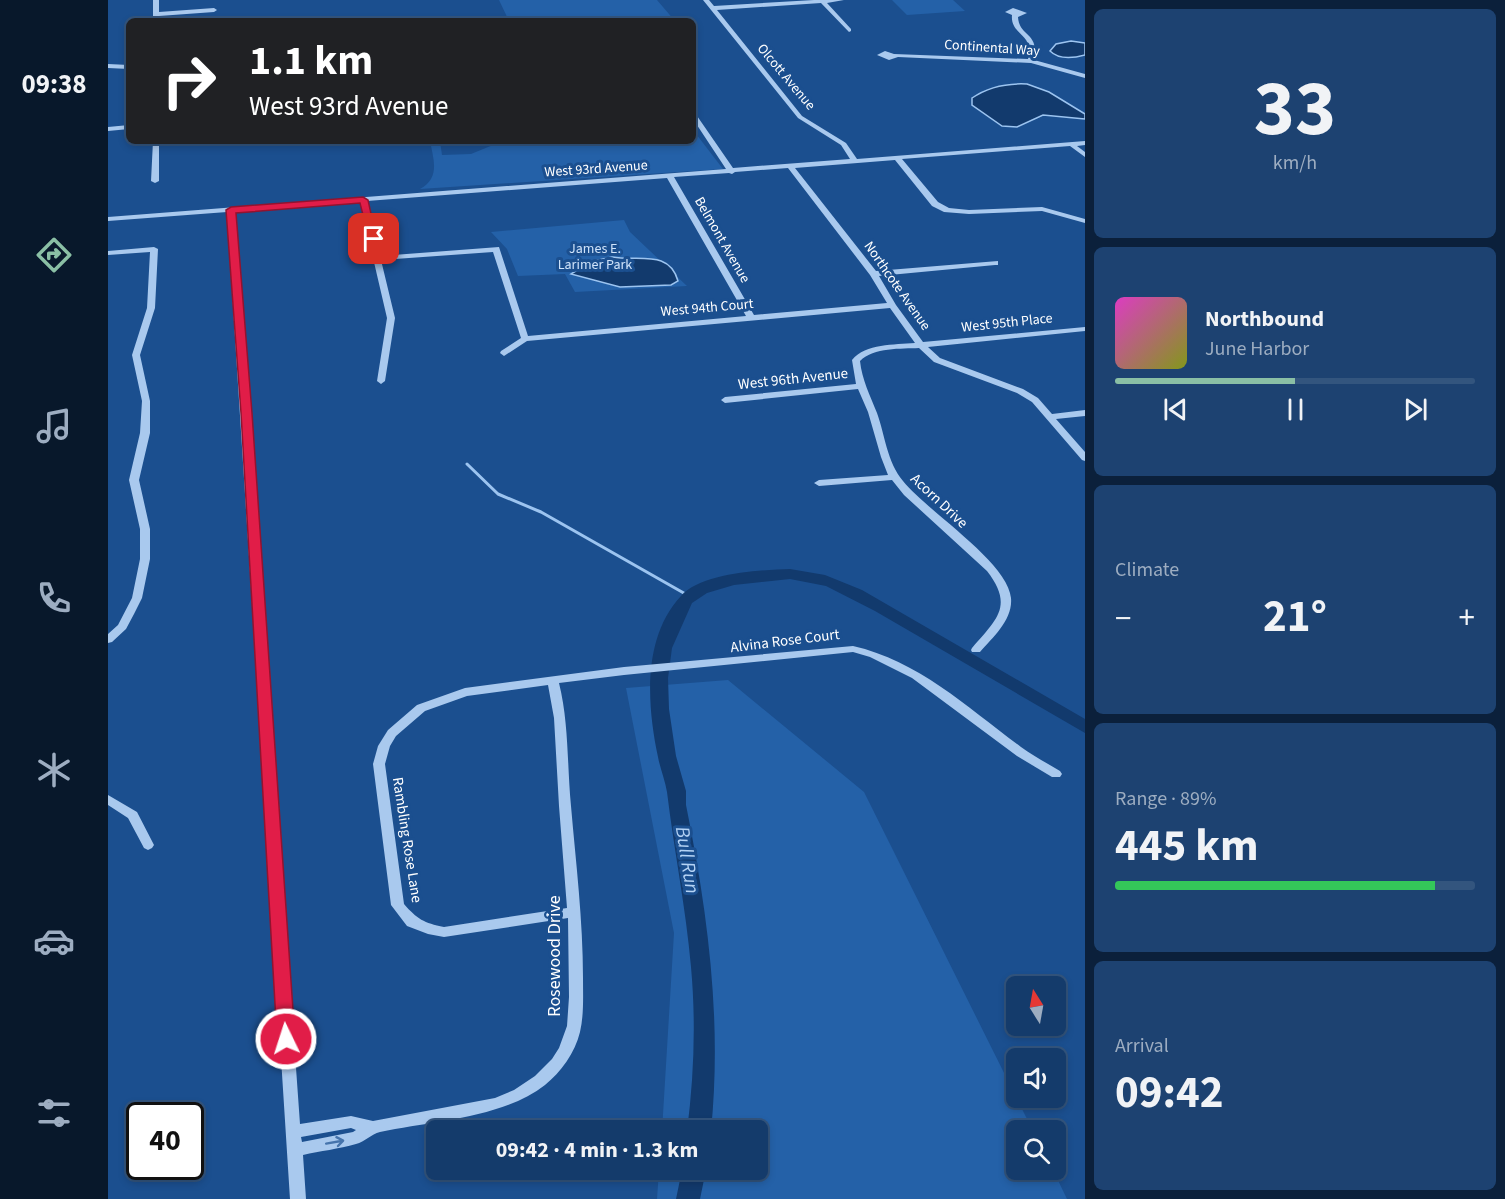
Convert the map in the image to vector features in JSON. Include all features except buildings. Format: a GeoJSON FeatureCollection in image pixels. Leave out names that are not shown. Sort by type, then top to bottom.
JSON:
{"type":"FeatureCollection","features":[{"type":"Feature","properties":{"kind":"street"},"geometry":{"type":"LineString","coordinates":[[156,0],[156,17],[214,10]]}},
{"type":"Feature","properties":{"kind":"street","name":"Olcott Avenue"},"geometry":{"type":"LineString","coordinates":[[706,0],[800,117],[844,144],[855,161]]}},
{"type":"Feature","properties":{"kind":"street"},"geometry":{"type":"LineString","coordinates":[[714,8],[841,0]]}},
{"type":"Feature","properties":{"kind":"street"},"geometry":{"type":"LineString","coordinates":[[822,1],[849,30]]}},
{"type":"Feature","properties":{"kind":"street"},"geometry":{"type":"LineString","coordinates":[[1015,15],[1016,25],[1032,42],[1034,52],[1031,61]]}},
{"type":"Feature","properties":{"kind":"street","name":"Continental Way"},"geometry":{"type":"LineString","coordinates":[[896,55],[1031,61],[1085,76]]}},
{"type":"Feature","properties":{"kind":"street"},"geometry":{"type":"LineString","coordinates":[[108,66],[126,67]]}},
{"type":"Feature","properties":{"kind":"street"},"geometry":{"type":"LineString","coordinates":[[696,118],[732,172]]}},
{"type":"Feature","properties":{"kind":"street"},"geometry":{"type":"LineString","coordinates":[[108,129],[126,127]]}},
{"type":"Feature","properties":{"kind":"street","name":"West 93rd Avenue"},"geometry":{"type":"LineString","coordinates":[[108,219],[1085,143]]}},
{"type":"Feature","properties":{"kind":"street"},"geometry":{"type":"LineString","coordinates":[[155,182],[156,144]]}},
{"type":"Feature","properties":{"kind":"street"},"geometry":{"type":"LineString","coordinates":[[1071,144],[1085,155]]}},
{"type":"Feature","properties":{"kind":"street"},"geometry":{"type":"LineString","coordinates":[[897,158],[935,204],[947,210],[969,212],[1042,209],[1085,221]]}},
{"type":"Feature","properties":{"kind":"street","name":"Northcote Avenue"},"geometry":{"type":"LineString","coordinates":[[791,166],[874,274],[892,305],[921,345],[937,360],[1020,391],[1052,417],[1085,458]]}},
{"type":"Feature","properties":{"kind":"street","name":"Belmont Avenue"},"geometry":{"type":"LineString","coordinates":[[670,177],[751,317]]}},
{"type":"Feature","properties":{"kind":"street"},"geometry":{"type":"LineString","coordinates":[[363,200],[379,258],[391,318],[381,381]]}},
{"type":"Feature","properties":{"kind":"street"},"geometry":{"type":"LineString","coordinates":[[231,210],[298,1199]]}},
{"type":"Feature","properties":{"kind":"street"},"geometry":{"type":"LineString","coordinates":[[108,253],[154,249],[151,308],[136,355],[146,401],[145,434],[134,480],[145,529],[145,559],[137,598],[122,627],[108,640]]}},
{"type":"Feature","properties":{"kind":"street"},"geometry":{"type":"LineString","coordinates":[[379,258],[496,249],[525,339],[504,353]]}},
{"type":"Feature","properties":{"kind":"street"},"geometry":{"type":"LineString","coordinates":[[874,274],[995,263]]}},
{"type":"Feature","properties":{"kind":"street","name":"West 94th Court"},"geometry":{"type":"LineString","coordinates":[[525,339],[892,305]]}},
{"type":"Feature","properties":{"kind":"street","name":"West 95th Place"},"geometry":{"type":"LineString","coordinates":[[861,355],[873,350],[1085,329]]}},
{"type":"Feature","properties":{"kind":"street","name":"Acorn Drive"},"geometry":{"type":"LineString","coordinates":[[861,355],[856,363],[862,386],[894,477],[908,493],[984,563],[1003,585],[1006,598],[1005,610],[976,650]]}},
{"type":"Feature","properties":{"kind":"street","name":"West 96th Avenue"},"geometry":{"type":"LineString","coordinates":[[725,400],[862,386]]}},
{"type":"Feature","properties":{"kind":"street"},"geometry":{"type":"LineString","coordinates":[[1052,417],[1085,413]]}},
{"type":"Feature","properties":{"kind":"street"},"geometry":{"type":"LineString","coordinates":[[819,483],[894,477]]}},
{"type":"Feature","properties":{"kind":"street","name":"Alvina Rose Court"},"geometry":{"type":"LineString","coordinates":[[553,681],[655,668],[845,649],[861,650],[920,679],[970,713],[1018,751],[1056,774]]}},
{"type":"Feature","properties":{"kind":"street","name":"Rosewood Drive"},"geometry":{"type":"LineString","coordinates":[[294,1150],[356,1138],[373,1127],[496,1104],[524,1092],[547,1074],[561,1057],[574,1028],[577,956],[563,780],[562,719],[553,681]]}},
{"type":"Feature","properties":{"kind":"street","name":"Rambling Rose Lane"},"geometry":{"type":"LineString","coordinates":[[553,681],[465,692],[421,708],[402,723],[388,739],[380,758],[380,776],[398,905],[412,922],[428,929],[444,932],[575,912]]}},
{"type":"Feature","properties":{"kind":"street"},"geometry":{"type":"LineString","coordinates":[[108,799],[133,815],[148,845]]}},
{"type":"Feature","properties":{"kind":"street","name":"Rosewood Drive"},"geometry":{"type":"LineString","coordinates":[[292,1132],[351,1122],[373,1127]]}},
{"type":"Feature","properties":{"kind":"green space"},"geometry":{"type":"Polygon","coordinates":[[[499,0],[657,0],[672,18],[508,18],[499,0]]]}},
{"type":"Feature","properties":{"kind":"green space"},"geometry":{"type":"Polygon","coordinates":[[[892,0],[953,0],[965,11],[907,15],[892,0]]]}},
{"type":"Feature","properties":{"kind":"green space"},"geometry":{"type":"Polygon","coordinates":[[[696,134],[723,169],[420,189],[431,180],[433,174],[434,162],[431,144],[440,144],[442,155],[471,154],[493,145],[696,144],[696,134]]]}},
{"type":"Feature","properties":{"kind":"green space","name":"James E. Larimer Park"},"geometry":{"type":"Polygon","coordinates":[[[624,220],[630,232],[687,286],[575,292],[565,274],[518,276],[507,249],[491,232],[624,220]]]}},
{"type":"Feature","properties":{"kind":"green space"},"geometry":{"type":"Polygon","coordinates":[[[728,680],[864,792],[1006,1077],[1006,1108],[1022,1108],[1028,1120],[1006,1120],[1006,1180],[1058,1180],[1067,1199],[657,1199],[658,1180],[768,1180],[768,1120],[663,1120],[674,933],[626,688],[728,680]]]}},
{"type":"Feature","properties":{"kind":"shaded area"},"geometry":{"type":"Polygon","coordinates":[[[1071,41],[1085,43],[1085,55],[1062,57],[1050,51],[1056,44],[1071,41]]]}},
{"type":"Feature","properties":{"kind":"shaded area"},"geometry":{"type":"Polygon","coordinates":[[[1027,84],[1049,92],[1085,114],[1085,119],[1043,115],[1017,127],[1002,126],[972,105],[972,98],[991,88],[1027,84]]]}},
{"type":"Feature","properties":{"kind":"shaded area"},"geometry":{"type":"Polygon","coordinates":[[[612,257],[660,261],[668,264],[678,281],[671,285],[620,287],[571,274],[590,262],[612,257]]]}},
{"type":"Feature","properties":{"kind":"waterway","name":"Bull Run"},"geometry":{"type":"LineString","coordinates":[[467,464],[498,494],[541,512],[689,596]]}},
{"type":"Feature","properties":{"kind":"waterway","name":"Bull Run"},"geometry":{"type":"LineString","coordinates":[[700,1120],[705,1049],[702,967],[691,886],[676,805],[676,791],[664,741],[659,694],[663,648],[674,620],[686,600],[701,589],[753,576],[790,574],[819,578],[881,607],[1085,727]]}},
{"type":"Feature","properties":{"kind":"waterway","name":"Bull Run"},"geometry":{"type":"LineString","coordinates":[[688,1199],[692,1180]]}},
{"type":"Feature","properties":{"kind":"route"},"geometry":{"type":"LineString","coordinates":[[286,1039],[255,542],[231,210],[363,200],[374,239]]}}]}
